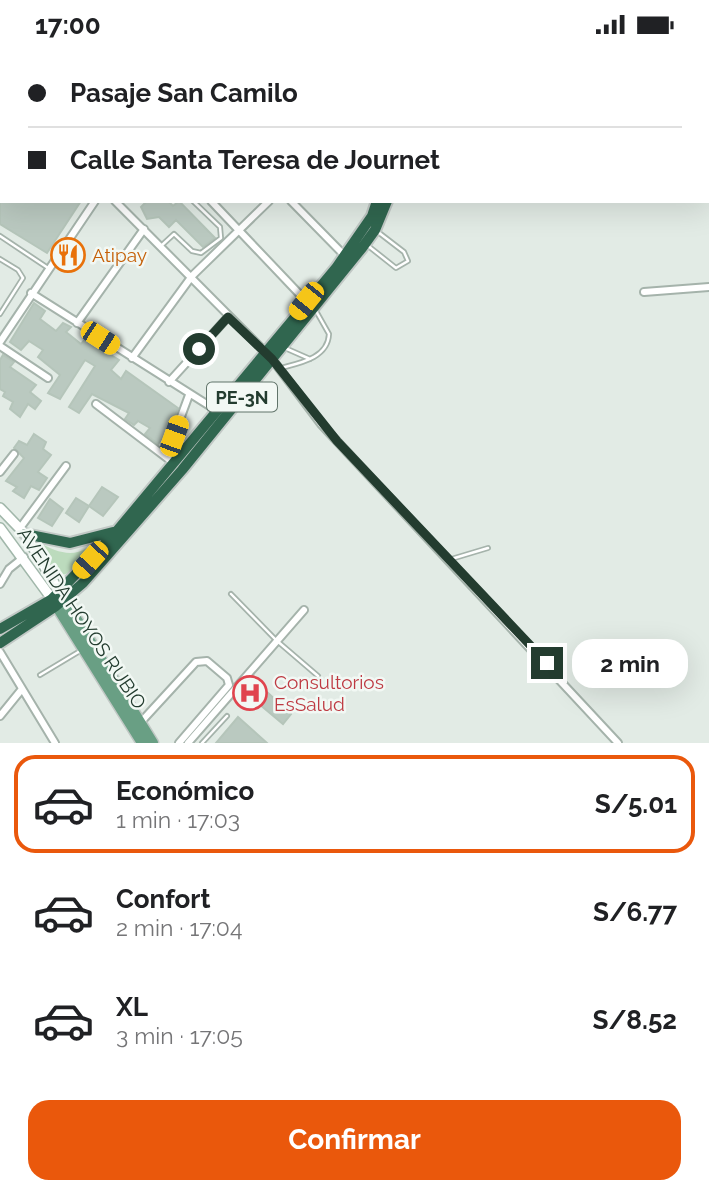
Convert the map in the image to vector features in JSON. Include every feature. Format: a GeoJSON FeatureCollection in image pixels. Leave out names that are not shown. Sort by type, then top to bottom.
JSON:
{"type":"FeatureCollection","features":[{"type":"Feature","properties":{"kind":"highway","name":"PE-3N"},"geometry":{"type":"LineString","coordinates":[[0,642],[83,583],[216,410],[272,360],[372,216],[374,203]]}},
{"type":"Feature","properties":{"kind":"highway","name":"PE-3N"},"geometry":{"type":"LineString","coordinates":[[0,629],[58,599],[174,463],[283,347],[310,304],[375,230],[386,203]]}},
{"type":"Feature","properties":{"kind":"highway"},"geometry":{"type":"LineString","coordinates":[[23,531],[70,543],[116,531]]}},
{"type":"Feature","properties":{"kind":"main road","name":"AVENIDA HOYOS RUBIO"},"geometry":{"type":"LineString","coordinates":[[58,599],[83,649],[153,743]]}},
{"type":"Feature","properties":{"kind":"main road","name":"AVENIDA HOYOS RUBIO"},"geometry":{"type":"LineString","coordinates":[[58,599],[137,725],[142,743]]}},
{"type":"Feature","properties":{"kind":"street"},"geometry":{"type":"LineString","coordinates":[[48,378],[0,344],[31,293],[94,203]]}},
{"type":"Feature","properties":{"kind":"street"},"geometry":{"type":"LineString","coordinates":[[117,203],[272,360],[321,424],[618,743]]}},
{"type":"Feature","properties":{"kind":"street"},"geometry":{"type":"LineString","coordinates":[[213,203],[310,304]]}},
{"type":"Feature","properties":{"kind":"street"},"geometry":{"type":"LineString","coordinates":[[132,358],[192,276],[267,203]]}},
{"type":"Feature","properties":{"kind":"street"},"geometry":{"type":"LineString","coordinates":[[293,203],[345,256]]}},
{"type":"Feature","properties":{"kind":"street"},"geometry":{"type":"LineString","coordinates":[[77,323],[144,229]]}},
{"type":"Feature","properties":{"kind":"street"},"geometry":{"type":"LineString","coordinates":[[644,292],[709,287]]}},
{"type":"Feature","properties":{"kind":"street"},"geometry":{"type":"LineString","coordinates":[[31,293],[216,410]]}},
{"type":"Feature","properties":{"kind":"street"},"geometry":{"type":"LineString","coordinates":[[169,382],[228,317]]}},
{"type":"Feature","properties":{"kind":"street"},"geometry":{"type":"LineString","coordinates":[[96,404],[174,463],[189,395]]}},
{"type":"Feature","properties":{"kind":"street"},"geometry":{"type":"LineString","coordinates":[[0,473],[14,454]]}},
{"type":"Feature","properties":{"kind":"street"},"geometry":{"type":"LineString","coordinates":[[23,531],[66,466]]}},
{"type":"Feature","properties":{"kind":"street","name":"AVENIDA HOYOS RUBIO"},"geometry":{"type":"LineString","coordinates":[[0,507],[23,531],[58,599]]}},
{"type":"Feature","properties":{"kind":"street","name":"AVENIDA HOYOS RUBIO"},"geometry":{"type":"LineString","coordinates":[[0,528],[58,599]]}},
{"type":"Feature","properties":{"kind":"street"},"geometry":{"type":"LineString","coordinates":[[0,584],[9,569],[24,557]]}},
{"type":"Feature","properties":{"kind":"street"},"geometry":{"type":"LineString","coordinates":[[188,743],[304,611]]}},
{"type":"Feature","properties":{"kind":"street"},"geometry":{"type":"LineString","coordinates":[[0,652],[52,741]]}},
{"type":"Feature","properties":{"kind":"street","name":"AVENIDA HOYOS RUBIO"},"geometry":{"type":"LineString","coordinates":[[137,725],[196,662],[208,661],[227,678],[229,685],[179,743]]}},
{"type":"Feature","properties":{"kind":"street"},"geometry":{"type":"LineString","coordinates":[[0,716],[22,689]]}},
{"type":"Feature","properties":{"kind":"lane"},"geometry":{"type":"LineString","coordinates":[[160,246],[174,234],[192,251],[201,253],[222,238],[220,227],[195,203]]}},
{"type":"Feature","properties":{"kind":"lane"},"geometry":{"type":"LineString","coordinates":[[365,243],[396,268],[408,261],[404,253],[375,230]]}},
{"type":"Feature","properties":{"kind":"lane"},"geometry":{"type":"LineString","coordinates":[[0,236],[48,268]]}},
{"type":"Feature","properties":{"kind":"lane"},"geometry":{"type":"LineString","coordinates":[[0,259],[18,270],[23,278],[0,314]]}},
{"type":"Feature","properties":{"kind":"lane"},"geometry":{"type":"LineString","coordinates":[[272,360],[310,359],[319,354],[328,341],[325,321],[310,304]]}},
{"type":"Feature","properties":{"kind":"lane"},"geometry":{"type":"LineString","coordinates":[[283,347],[310,359]]}},
{"type":"Feature","properties":{"kind":"lane"},"geometry":{"type":"LineString","coordinates":[[448,560],[488,548]]}},
{"type":"Feature","properties":{"kind":"lane"},"geometry":{"type":"LineString","coordinates":[[231,594],[276,640],[318,676]]}},
{"type":"Feature","properties":{"kind":"lane"},"geometry":{"type":"LineString","coordinates":[[40,675],[83,649]]}},
{"type":"Feature","properties":{"kind":"lane"},"geometry":{"type":"LineString","coordinates":[[202,743],[227,716]]}},
{"type":"Feature","properties":{"kind":"green space"},"geometry":{"type":"Polygon","coordinates":[[[40,543],[63,552],[75,553],[87,548],[90,553],[62,575],[51,568],[38,548],[40,543]]]}},
{"type":"Feature","properties":{"kind":"building"},"geometry":{"type":"Polygon","coordinates":[[[0,203],[80,203],[47,253],[0,224],[0,203]]]}},
{"type":"Feature","properties":{"kind":"building"},"geometry":{"type":"Polygon","coordinates":[[[145,203],[170,203],[173,206],[181,203],[215,238],[203,247],[176,220],[169,227],[159,217],[147,219],[141,207],[145,203]]]}},
{"type":"Feature","properties":{"kind":"building"},"geometry":{"type":"Polygon","coordinates":[[[34,303],[45,311],[40,319],[56,331],[63,323],[71,327],[66,332],[81,344],[85,339],[119,360],[111,370],[121,379],[126,371],[178,408],[171,426],[158,444],[145,434],[150,428],[138,421],[134,425],[125,419],[129,413],[92,394],[79,413],[69,407],[95,366],[85,360],[60,399],[48,393],[60,375],[38,357],[43,350],[29,341],[21,350],[10,342],[34,303]]]}},
{"type":"Feature","properties":{"kind":"building"},"geometry":{"type":"Polygon","coordinates":[[[3,355],[14,362],[10,367],[36,385],[30,392],[41,401],[35,409],[28,404],[20,417],[10,409],[13,402],[3,396],[5,392],[0,389],[0,360],[3,355]]]}},
{"type":"Feature","properties":{"kind":"building"},"geometry":{"type":"Polygon","coordinates":[[[34,434],[46,442],[43,449],[51,455],[38,472],[47,478],[39,490],[31,486],[24,498],[13,491],[17,487],[6,481],[24,458],[14,448],[19,441],[27,445],[34,434]]]}},
{"type":"Feature","properties":{"kind":"building"},"geometry":{"type":"Polygon","coordinates":[[[102,487],[118,497],[103,516],[89,506],[102,487]]]}},
{"type":"Feature","properties":{"kind":"building"},"geometry":{"type":"Polygon","coordinates":[[[76,498],[89,506],[79,522],[66,513],[76,498]]]}},
{"type":"Feature","properties":{"kind":"building"},"geometry":{"type":"Polygon","coordinates":[[[50,499],[63,509],[52,526],[38,518],[50,499]]]}},
{"type":"Feature","properties":{"kind":"building"},"geometry":{"type":"Polygon","coordinates":[[[267,692],[291,714],[283,724],[258,703],[267,692]]]}},
{"type":"Feature","properties":{"kind":"building"},"geometry":{"type":"Polygon","coordinates":[[[238,717],[267,743],[216,743],[238,717]]]}},
{"type":"Feature","properties":{"kind":"place","name":"Atipay"},"geometry":{"type":"Point","coordinates":[68,255]}},
{"type":"Feature","properties":{"kind":"place","name":"Consultorios EsSalud"},"geometry":{"type":"Point","coordinates":[250,693]}},
{"type":"Feature","properties":{"kind":"route"},"geometry":{"type":"LineString","coordinates":[[199,349],[228,317],[272,359],[321,424],[547,663]]}}]}
